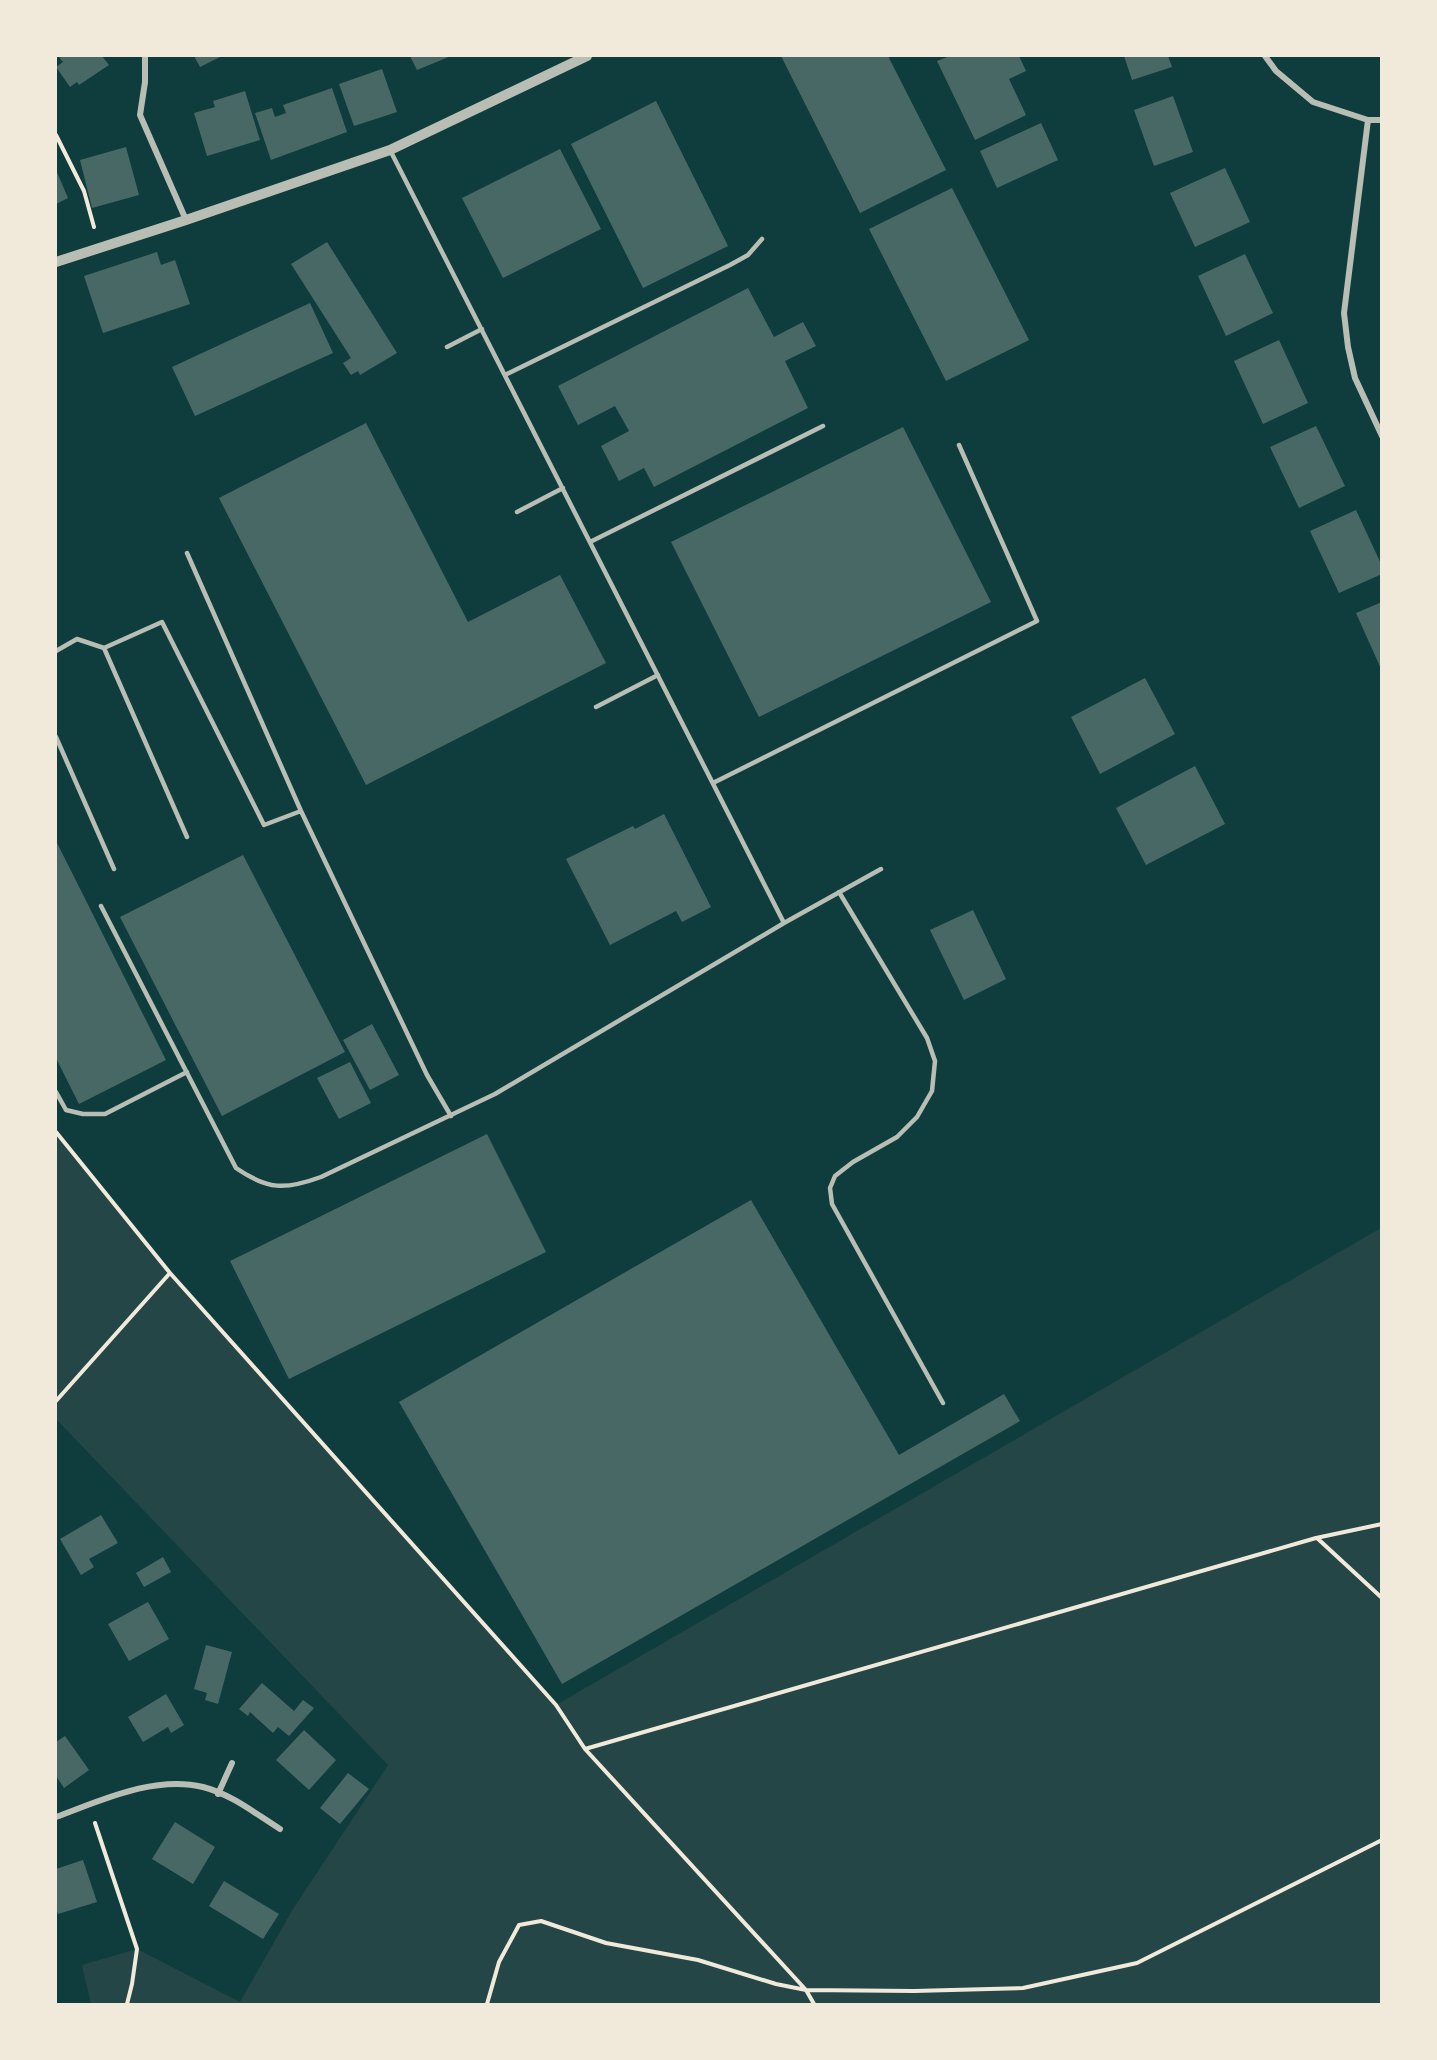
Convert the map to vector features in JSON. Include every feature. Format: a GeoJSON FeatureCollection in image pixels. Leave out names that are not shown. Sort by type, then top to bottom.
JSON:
{"type":"FeatureCollection","features":[{"type":"Feature","properties":{"kind":"street"},"geometry":{"type":"LineString","coordinates":[[145,56],[145,82],[140,115],[186,220]]}},
{"type":"Feature","properties":{"kind":"street"},"geometry":{"type":"LineString","coordinates":[[56,262],[390,150],[586,56]]}},
{"type":"Feature","properties":{"kind":"street"},"geometry":{"type":"LineString","coordinates":[[1265,56],[1276,71],[1313,102],[1368,120],[1382,120]]}},
{"type":"Feature","properties":{"kind":"street"},"geometry":{"type":"LineString","coordinates":[[1368,120],[1344,313],[1348,347],[1356,378],[1382,436]]}},
{"type":"Feature","properties":{"kind":"street"},"geometry":{"type":"LineString","coordinates":[[218,1794],[232,1763]]}},
{"type":"Feature","properties":{"kind":"street"},"geometry":{"type":"LineString","coordinates":[[56,1817],[162,1784],[203,1787],[237,1802],[280,1829]]}},
{"type":"Feature","properties":{"kind":"lane"},"geometry":{"type":"LineString","coordinates":[[390,150],[784,923]]}},
{"type":"Feature","properties":{"kind":"lane"},"geometry":{"type":"LineString","coordinates":[[505,375],[730,265],[748,255],[762,239]]}},
{"type":"Feature","properties":{"kind":"lane"},"geometry":{"type":"LineString","coordinates":[[447,347],[482,329]]}},
{"type":"Feature","properties":{"kind":"lane"},"geometry":{"type":"LineString","coordinates":[[590,542],[823,426]]}},
{"type":"Feature","properties":{"kind":"lane"},"geometry":{"type":"LineString","coordinates":[[713,783],[1037,621],[959,445]]}},
{"type":"Feature","properties":{"kind":"lane"},"geometry":{"type":"LineString","coordinates":[[517,512],[563,488]]}},
{"type":"Feature","properties":{"kind":"lane"},"geometry":{"type":"LineString","coordinates":[[187,552],[301,811],[427,1075],[451,1116]]}},
{"type":"Feature","properties":{"kind":"lane"},"geometry":{"type":"LineString","coordinates":[[56,651],[77,639],[104,648],[162,621],[264,825],[301,811]]}},
{"type":"Feature","properties":{"kind":"lane"},"geometry":{"type":"LineString","coordinates":[[104,648],[187,837]]}},
{"type":"Feature","properties":{"kind":"lane"},"geometry":{"type":"LineString","coordinates":[[596,707],[658,675]]}},
{"type":"Feature","properties":{"kind":"lane"},"geometry":{"type":"LineString","coordinates":[[56,737],[114,869]]}},
{"type":"Feature","properties":{"kind":"lane"},"geometry":{"type":"LineString","coordinates":[[101,906],[236,1168],[255,1181],[279,1187],[302,1184],[321,1178],[514,1083],[784,923],[880,869]]}},
{"type":"Feature","properties":{"kind":"lane"},"geometry":{"type":"LineString","coordinates":[[838,892],[927,1038],[935,1061],[932,1091],[917,1117],[897,1137],[853,1162],[835,1176],[830,1188],[832,1204],[944,1403]]}},
{"type":"Feature","properties":{"kind":"lane"},"geometry":{"type":"LineString","coordinates":[[56,1092],[66,1110],[83,1114],[105,1114],[187,1072]]}},
{"type":"Feature","properties":{"kind":"path"},"geometry":{"type":"LineString","coordinates":[[56,135],[84,191],[99,248]]}},
{"type":"Feature","properties":{"kind":"path"},"geometry":{"type":"LineString","coordinates":[[56,1132],[170,1273],[556,1705],[585,1749],[806,1990],[814,2004]]}},
{"type":"Feature","properties":{"kind":"path"},"geometry":{"type":"LineString","coordinates":[[56,1401],[170,1273]]}},
{"type":"Feature","properties":{"kind":"path"},"geometry":{"type":"LineString","coordinates":[[585,1749],[1316,1538],[1382,1524]]}},
{"type":"Feature","properties":{"kind":"path"},"geometry":{"type":"LineString","coordinates":[[1316,1538],[1382,1598]]}},
{"type":"Feature","properties":{"kind":"path"},"geometry":{"type":"LineString","coordinates":[[89,1805],[137,1949],[127,2004]]}},
{"type":"Feature","properties":{"kind":"path"},"geometry":{"type":"LineString","coordinates":[[487,2004],[500,1962],[519,1925],[541,1921],[606,1943],[698,1960],[776,1984],[806,1990],[914,1991],[1023,1988],[1137,1963],[1382,1840]]}},
{"type":"Feature","properties":{"kind":"shaded area"},"geometry":{"type":"Polygon","coordinates":[[[56,1132],[170,1273],[556,1705],[1381,1228],[1381,2004],[91,2004],[82,1965],[137,1949],[240,2002],[293,1909],[388,1765],[56,1419],[56,1132]]]}},
{"type":"Feature","properties":{"kind":"building"},"geometry":{"type":"Polygon","coordinates":[[[58,56],[102,56],[109,65],[79,85],[77,82],[70,87],[56,67],[63,62],[58,56]]]}},
{"type":"Feature","properties":{"kind":"building"},"geometry":{"type":"Polygon","coordinates":[[[194,56],[222,56],[200,67],[194,56]]]}},
{"type":"Feature","properties":{"kind":"building"},"geometry":{"type":"Polygon","coordinates":[[[410,56],[451,56],[417,70],[410,56]]]}},
{"type":"Feature","properties":{"kind":"building"},"geometry":{"type":"Polygon","coordinates":[[[781,56],[888,56],[946,170],[860,213],[781,56]]]}},
{"type":"Feature","properties":{"kind":"building"},"geometry":{"type":"Polygon","coordinates":[[[950,56],[1019,56],[1026,71],[1009,79],[1026,115],[975,140],[937,61],[950,56]]]}},
{"type":"Feature","properties":{"kind":"building"},"geometry":{"type":"Polygon","coordinates":[[[1124,56],[1168,56],[1172,67],[1132,80],[1124,56]]]}},
{"type":"Feature","properties":{"kind":"building"},"geometry":{"type":"Polygon","coordinates":[[[382,69],[397,112],[354,126],[339,84],[382,69]]]}},
{"type":"Feature","properties":{"kind":"building"},"geometry":{"type":"Polygon","coordinates":[[[332,88],[347,132],[271,160],[255,113],[272,108],[275,117],[286,113],[283,105],[332,88]]]}},
{"type":"Feature","properties":{"kind":"building"},"geometry":{"type":"Polygon","coordinates":[[[245,91],[260,140],[207,156],[194,113],[215,107],[213,101],[245,91]]]}},
{"type":"Feature","properties":{"kind":"building"},"geometry":{"type":"Polygon","coordinates":[[[1173,96],[1193,152],[1154,166],[1134,110],[1173,96]]]}},
{"type":"Feature","properties":{"kind":"building"},"geometry":{"type":"Polygon","coordinates":[[[656,101],[728,246],[643,288],[571,144],[656,101]]]}},
{"type":"Feature","properties":{"kind":"building"},"geometry":{"type":"Polygon","coordinates":[[[1041,123],[1058,160],[997,188],[980,151],[1041,123]]]}},
{"type":"Feature","properties":{"kind":"building"},"geometry":{"type":"Polygon","coordinates":[[[126,147],[139,195],[92,208],[80,160],[126,147]]]}},
{"type":"Feature","properties":{"kind":"building"},"geometry":{"type":"Polygon","coordinates":[[[560,149],[601,229],[503,278],[462,198],[560,149]]]}},
{"type":"Feature","properties":{"kind":"building"},"geometry":{"type":"Polygon","coordinates":[[[1225,168],[1250,222],[1195,247],[1170,193],[1225,168]]]}},
{"type":"Feature","properties":{"kind":"building"},"geometry":{"type":"Polygon","coordinates":[[[56,170],[68,198],[56,204],[56,170]]]}},
{"type":"Feature","properties":{"kind":"building"},"geometry":{"type":"Polygon","coordinates":[[[952,188],[1029,340],[946,381],[869,229],[952,188]]]}},
{"type":"Feature","properties":{"kind":"building"},"geometry":{"type":"Polygon","coordinates":[[[327,242],[397,353],[360,375],[358,371],[351,375],[343,363],[351,358],[291,264],[327,242]]]}},
{"type":"Feature","properties":{"kind":"building"},"geometry":{"type":"Polygon","coordinates":[[[157,252],[161,265],[175,260],[190,304],[103,333],[84,276],[157,252]]]}},
{"type":"Feature","properties":{"kind":"building"},"geometry":{"type":"Polygon","coordinates":[[[1245,254],[1273,313],[1226,336],[1198,276],[1245,254]]]}},
{"type":"Feature","properties":{"kind":"building"},"geometry":{"type":"Polygon","coordinates":[[[748,288],[774,337],[803,322],[816,346],[785,361],[808,408],[654,487],[644,468],[619,481],[601,446],[629,431],[615,406],[578,425],[558,386],[748,288]]]}},
{"type":"Feature","properties":{"kind":"building"},"geometry":{"type":"Polygon","coordinates":[[[310,303],[333,353],[195,416],[172,367],[310,303]]]}},
{"type":"Feature","properties":{"kind":"building"},"geometry":{"type":"Polygon","coordinates":[[[1279,340],[1308,403],[1263,424],[1234,361],[1279,340]]]}},
{"type":"Feature","properties":{"kind":"building"},"geometry":{"type":"Polygon","coordinates":[[[366,423],[468,622],[560,575],[606,663],[366,785],[219,498],[366,423]]]}},
{"type":"Feature","properties":{"kind":"building"},"geometry":{"type":"Polygon","coordinates":[[[1316,426],[1345,486],[1299,508],[1270,447],[1316,426]]]}},
{"type":"Feature","properties":{"kind":"building"},"geometry":{"type":"Polygon","coordinates":[[[903,427],[991,602],[759,717],[671,542],[903,427]]]}},
{"type":"Feature","properties":{"kind":"building"},"geometry":{"type":"Polygon","coordinates":[[[1356,510],[1382,566],[1382,574],[1339,593],[1310,531],[1356,510]]]}},
{"type":"Feature","properties":{"kind":"building"},"geometry":{"type":"Polygon","coordinates":[[[1382,602],[1382,671],[1356,613],[1382,602]]]}},
{"type":"Feature","properties":{"kind":"building"},"geometry":{"type":"Polygon","coordinates":[[[1145,678],[1175,734],[1100,774],[1071,717],[1145,678]]]}},
{"type":"Feature","properties":{"kind":"building"},"geometry":{"type":"Polygon","coordinates":[[[1195,766],[1225,824],[1146,865],[1116,808],[1195,766]]]}},
{"type":"Feature","properties":{"kind":"building"},"geometry":{"type":"Polygon","coordinates":[[[664,814],[711,907],[682,922],[676,911],[610,945],[566,859],[633,826],[635,829],[664,814]]]}},
{"type":"Feature","properties":{"kind":"building"},"geometry":{"type":"Polygon","coordinates":[[[56,841],[166,1060],[79,1104],[56,1058],[56,841]]]}},
{"type":"Feature","properties":{"kind":"building"},"geometry":{"type":"Polygon","coordinates":[[[243,855],[345,1052],[222,1116],[120,917],[243,855]]]}},
{"type":"Feature","properties":{"kind":"building"},"geometry":{"type":"Polygon","coordinates":[[[973,910],[1006,979],[964,1000],[930,930],[973,910]]]}},
{"type":"Feature","properties":{"kind":"building"},"geometry":{"type":"Polygon","coordinates":[[[372,1024],[399,1075],[370,1090],[343,1040],[372,1024]]]}},
{"type":"Feature","properties":{"kind":"building"},"geometry":{"type":"Polygon","coordinates":[[[350,1062],[371,1103],[339,1119],[317,1078],[350,1062]]]}},
{"type":"Feature","properties":{"kind":"building"},"geometry":{"type":"Polygon","coordinates":[[[487,1134],[546,1252],[289,1379],[230,1261],[487,1134]]]}},
{"type":"Feature","properties":{"kind":"building"},"geometry":{"type":"Polygon","coordinates":[[[751,1200],[899,1455],[1004,1394],[1020,1421],[562,1684],[399,1402],[751,1200]]]}},
{"type":"Feature","properties":{"kind":"building"},"geometry":{"type":"Polygon","coordinates":[[[101,1515],[118,1543],[89,1559],[94,1567],[81,1575],[60,1539],[101,1515]]]}},
{"type":"Feature","properties":{"kind":"building"},"geometry":{"type":"Polygon","coordinates":[[[163,1557],[171,1572],[144,1587],[136,1573],[163,1557]]]}},
{"type":"Feature","properties":{"kind":"building"},"geometry":{"type":"Polygon","coordinates":[[[148,1602],[169,1639],[129,1661],[108,1624],[148,1602]]]}},
{"type":"Feature","properties":{"kind":"building"},"geometry":{"type":"Polygon","coordinates":[[[206,1645],[232,1652],[218,1704],[205,1700],[207,1693],[194,1689],[206,1645]]]}},
{"type":"Feature","properties":{"kind":"building"},"geometry":{"type":"Polygon","coordinates":[[[262,1683],[294,1711],[303,1700],[314,1708],[289,1736],[278,1727],[273,1733],[250,1712],[248,1716],[239,1709],[262,1683]]]}},
{"type":"Feature","properties":{"kind":"building"},"geometry":{"type":"Polygon","coordinates":[[[166,1694],[184,1725],[171,1733],[168,1727],[143,1742],[128,1717],[166,1694]]]}},
{"type":"Feature","properties":{"kind":"building"},"geometry":{"type":"Polygon","coordinates":[[[304,1730],[336,1760],[309,1790],[276,1760],[304,1730]]]}},
{"type":"Feature","properties":{"kind":"building"},"geometry":{"type":"Polygon","coordinates":[[[65,1736],[89,1770],[64,1788],[56,1776],[56,1742],[65,1736]]]}},
{"type":"Feature","properties":{"kind":"building"},"geometry":{"type":"Polygon","coordinates":[[[348,1773],[369,1789],[340,1824],[320,1808],[348,1773]]]}},
{"type":"Feature","properties":{"kind":"building"},"geometry":{"type":"Polygon","coordinates":[[[175,1822],[215,1847],[193,1884],[152,1859],[175,1822]]]}},
{"type":"Feature","properties":{"kind":"building"},"geometry":{"type":"Polygon","coordinates":[[[83,1860],[97,1902],[58,1914],[56,1869],[83,1860]]]}},
{"type":"Feature","properties":{"kind":"building"},"geometry":{"type":"Polygon","coordinates":[[[224,1881],[279,1914],[263,1939],[209,1906],[224,1881]]]}}]}
